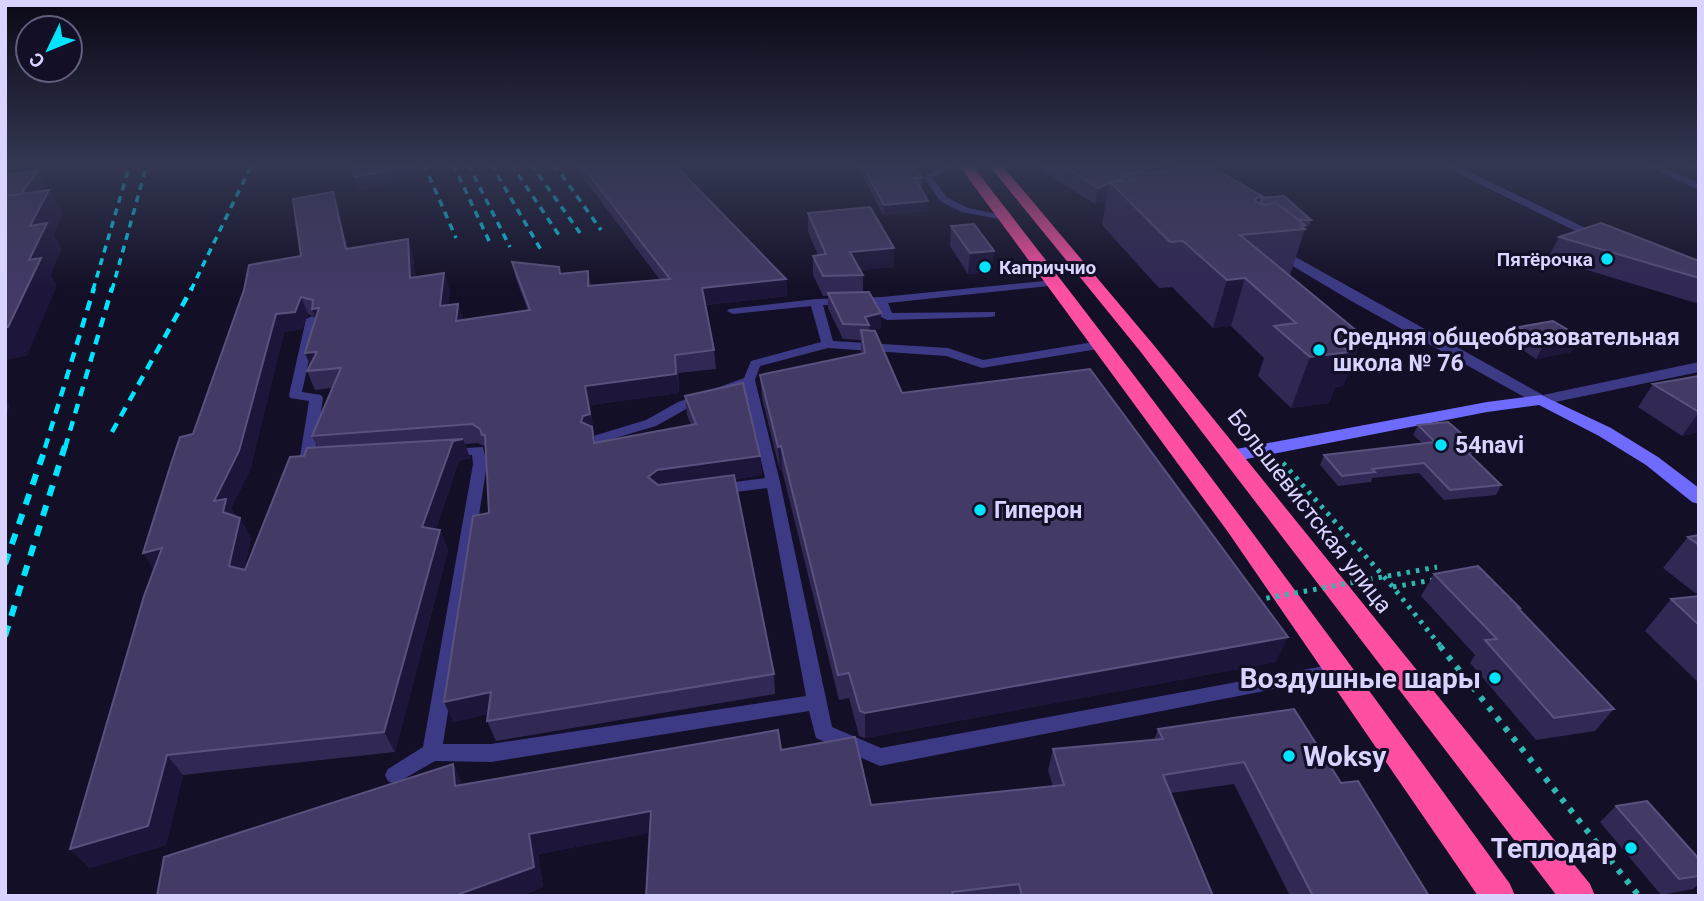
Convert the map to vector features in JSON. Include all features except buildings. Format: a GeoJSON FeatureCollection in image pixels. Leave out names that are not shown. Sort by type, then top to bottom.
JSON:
{"type":"FeatureCollection","features":[{"type":"Feature","properties":{"kind":"highway"},"geometry":{"type":"LineString","coordinates":[[997,206],[1161,422],[1340,670],[1498,896]]}},
{"type":"Feature","properties":{"kind":"highway","name":"Большевистская улица"},"geometry":{"type":"LineString","coordinates":[[1029,206],[1146,346],[1578,896]]}},
{"type":"Feature","properties":{"kind":"street"},"geometry":{"type":"LineString","coordinates":[[1533,206],[1615,245]]}},
{"type":"Feature","properties":{"kind":"street"},"geometry":{"type":"LineString","coordinates":[[1263,243],[1541,400],[1605,432],[1653,461],[1699,498]]}},
{"type":"Feature","properties":{"kind":"street"},"geometry":{"type":"LineString","coordinates":[[1231,456],[1486,407],[1541,400],[1699,367]]}},
{"type":"Feature","properties":{"kind":"lane"},"geometry":{"type":"LineString","coordinates":[[957,206],[1007,219]]}},
{"type":"Feature","properties":{"kind":"lane"},"geometry":{"type":"LineString","coordinates":[[733,311],[1054,283]]}},
{"type":"Feature","properties":{"kind":"lane"},"geometry":{"type":"LineString","coordinates":[[882,300],[887,317],[991,314]]}},
{"type":"Feature","properties":{"kind":"lane"},"geometry":{"type":"LineString","coordinates":[[816,302],[828,344]]}},
{"type":"Feature","properties":{"kind":"lane"},"geometry":{"type":"LineString","coordinates":[[312,320],[295,395],[316,398],[306,463],[320,462]]}},
{"type":"Feature","properties":{"kind":"lane"},"geometry":{"type":"LineString","coordinates":[[1100,345],[982,364],[948,352],[828,344],[755,364],[749,380],[773,482],[823,732],[880,757],[1340,670]]}},
{"type":"Feature","properties":{"kind":"lane"},"geometry":{"type":"LineString","coordinates":[[595,440],[651,423],[683,405],[749,380]]}},
{"type":"Feature","properties":{"kind":"lane"},"geometry":{"type":"LineString","coordinates":[[432,752],[481,464],[478,450],[438,453]]}},
{"type":"Feature","properties":{"kind":"lane"},"geometry":{"type":"LineString","coordinates":[[698,492],[773,482]]}},
{"type":"Feature","properties":{"kind":"lane"},"geometry":{"type":"LineString","coordinates":[[395,775],[432,752],[491,753],[817,702]]}},
{"type":"Feature","properties":{"kind":"path"},"geometry":{"type":"LineString","coordinates":[[1271,449],[1393,587],[1639,896]]}},
{"type":"Feature","properties":{"kind":"path"},"geometry":{"type":"LineString","coordinates":[[1249,601],[1440,570]]}},
{"type":"Feature","properties":{"kind":"path"},"geometry":{"type":"LineString","coordinates":[[1393,587],[1447,578]]}},
{"type":"Feature","properties":{"kind":"railway"},"geometry":{"type":"LineString","coordinates":[[93,290],[118,206]]}},
{"type":"Feature","properties":{"kind":"railway"},"geometry":{"type":"LineString","coordinates":[[112,290],[135,206]]}},
{"type":"Feature","properties":{"kind":"railway"},"geometry":{"type":"LineString","coordinates":[[192,288],[232,206]]}},
{"type":"Feature","properties":{"kind":"railway"},"geometry":{"type":"LineString","coordinates":[[442,206],[456,238]]}},
{"type":"Feature","properties":{"kind":"railway"},"geometry":{"type":"LineString","coordinates":[[473,206],[491,245]]}},
{"type":"Feature","properties":{"kind":"railway"},"geometry":{"type":"LineString","coordinates":[[489,206],[510,247]]}},
{"type":"Feature","properties":{"kind":"railway"},"geometry":{"type":"LineString","coordinates":[[515,206],[541,250]]}},
{"type":"Feature","properties":{"kind":"railway"},"geometry":{"type":"LineString","coordinates":[[539,206],[561,238]]}},
{"type":"Feature","properties":{"kind":"railway"},"geometry":{"type":"LineString","coordinates":[[561,206],[580,233]]}},
{"type":"Feature","properties":{"kind":"railway"},"geometry":{"type":"LineString","coordinates":[[584,206],[601,230]]}},
{"type":"Feature","properties":{"kind":"railway"},"geometry":{"type":"LineString","coordinates":[[45,448],[94,288]]}},
{"type":"Feature","properties":{"kind":"railway"},"geometry":{"type":"LineString","coordinates":[[65,448],[112,288]]}},
{"type":"Feature","properties":{"kind":"railway"},"geometry":{"type":"LineString","coordinates":[[112,432],[192,288]]}},
{"type":"Feature","properties":{"kind":"railway"},"geometry":{"type":"LineString","coordinates":[[5,564],[46,446]]}},
{"type":"Feature","properties":{"kind":"railway"},"geometry":{"type":"LineString","coordinates":[[5,636],[65,446]]}},
{"type":"Feature","properties":{"kind":"place","name":"Пятёрочка"},"geometry":{"type":"Point","coordinates":[1607,259]}},
{"type":"Feature","properties":{"kind":"place","name":"Каприччио"},"geometry":{"type":"Point","coordinates":[985,267]}},
{"type":"Feature","properties":{"kind":"place","name":"Средняя общеобразовательная школа № 76"},"geometry":{"type":"Point","coordinates":[1319,350]}},
{"type":"Feature","properties":{"kind":"place","name":"54navi"},"geometry":{"type":"Point","coordinates":[1441,445]}},
{"type":"Feature","properties":{"kind":"place","name":"Гиперон"},"geometry":{"type":"Point","coordinates":[980,510]}},
{"type":"Feature","properties":{"kind":"place","name":"Воздушные шары"},"geometry":{"type":"Point","coordinates":[1495,678]}},
{"type":"Feature","properties":{"kind":"place","name":"Woksy"},"geometry":{"type":"Point","coordinates":[1289,756]}},
{"type":"Feature","properties":{"kind":"place","name":"Теплодар"},"geometry":{"type":"Point","coordinates":[1631,848]}}]}
